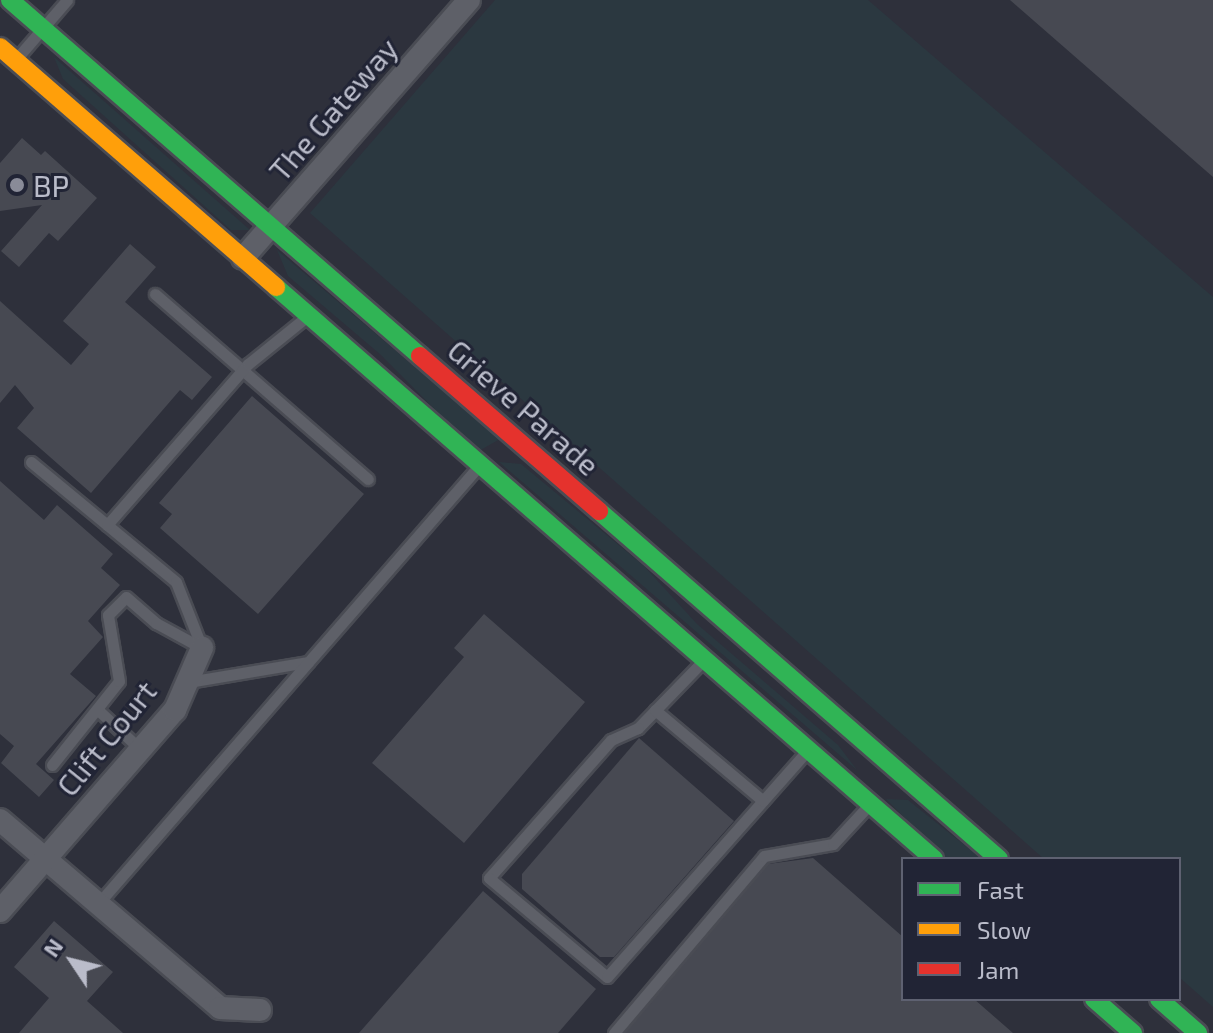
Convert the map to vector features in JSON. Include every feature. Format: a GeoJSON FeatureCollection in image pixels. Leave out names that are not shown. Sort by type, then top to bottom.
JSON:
{"type":"FeatureCollection","features":[{"type":"Feature","properties":{"kind":"main road","name":"Grieve Parade"},"geometry":{"type":"LineString","coordinates":[[10,0],[997,857]]}},
{"type":"Feature","properties":{"kind":"main road"},"geometry":{"type":"LineString","coordinates":[[5,62],[243,258],[932,857]]}},
{"type":"Feature","properties":{"kind":"main road"},"geometry":{"type":"LineString","coordinates":[[1096,1001],[1133,1033]]}},
{"type":"Feature","properties":{"kind":"main road"},"geometry":{"type":"LineString","coordinates":[[1161,1001],[1198,1033]]}},
{"type":"Feature","properties":{"kind":"street","name":"The Gateway"},"geometry":{"type":"LineString","coordinates":[[243,258],[469,0]]}},
{"type":"Feature","properties":{"kind":"street","name":"Clift Court"},"geometry":{"type":"LineString","coordinates":[[0,911],[175,710],[202,648]]}},
{"type":"Feature","properties":{"kind":"street"},"geometry":{"type":"LineString","coordinates":[[0,820],[220,1008],[260,1010]]}},
{"type":"Feature","properties":{"kind":"lane"},"geometry":{"type":"LineString","coordinates":[[5,62],[43,28],[67,0]]}},
{"type":"Feature","properties":{"kind":"lane"},"geometry":{"type":"LineString","coordinates":[[155,294],[368,479]]}},
{"type":"Feature","properties":{"kind":"lane"},"geometry":{"type":"LineString","coordinates":[[107,525],[243,371],[309,315]]}},
{"type":"Feature","properties":{"kind":"lane"},"geometry":{"type":"LineString","coordinates":[[31,462],[176,582],[191,610],[202,648]]}},
{"type":"Feature","properties":{"kind":"lane"},"geometry":{"type":"LineString","coordinates":[[97,905],[480,464]]}},
{"type":"Feature","properties":{"kind":"lane"},"geometry":{"type":"LineString","coordinates":[[52,765],[119,681],[108,615],[126,597],[156,623],[202,648]]}},
{"type":"Feature","properties":{"kind":"lane"},"geometry":{"type":"LineString","coordinates":[[704,659],[638,728],[611,740],[489,878],[607,977],[808,751]]}},
{"type":"Feature","properties":{"kind":"lane"},"geometry":{"type":"LineString","coordinates":[[187,682],[308,662]]}},
{"type":"Feature","properties":{"kind":"lane"},"geometry":{"type":"LineString","coordinates":[[98,710],[140,749]]}},
{"type":"Feature","properties":{"kind":"lane"},"geometry":{"type":"LineString","coordinates":[[655,710],[763,801]]}},
{"type":"Feature","properties":{"kind":"lane"},"geometry":{"type":"LineString","coordinates":[[614,1033],[764,856],[833,844],[870,803]]}},
{"type":"Feature","properties":{"kind":"shaded area"},"geometry":{"type":"Polygon","coordinates":[[[495,0],[868,0],[1213,297],[1213,1007],[1181,979],[1181,857],[1042,857],[310,213],[495,0]]]}},
{"type":"Feature","properties":{"kind":"shaded area"},"geometry":{"type":"Polygon","coordinates":[[[54,57],[250,230],[231,230],[63,79],[54,57]]]}},
{"type":"Feature","properties":{"kind":"shaded area"},"geometry":{"type":"Polygon","coordinates":[[[277,250],[500,439],[477,452],[381,355],[288,276],[277,250]]]}},
{"type":"Feature","properties":{"kind":"shaded area"},"geometry":{"type":"Polygon","coordinates":[[[499,462],[521,464],[644,566],[697,624],[838,745],[857,770],[499,462]]]}},
{"type":"Feature","properties":{"kind":"shaded area"},"geometry":{"type":"Polygon","coordinates":[[[886,799],[908,800],[979,857],[944,857],[886,799]]]}},
{"type":"Feature","properties":{"kind":"building"},"geometry":{"type":"Polygon","coordinates":[[[1010,0],[1213,0],[1213,177],[1010,0]]]}},
{"type":"Feature","properties":{"kind":"building"},"geometry":{"type":"Polygon","coordinates":[[[22,138],[41,155],[45,151],[97,198],[58,241],[49,233],[19,267],[1,251],[42,205],[0,211],[0,163],[22,138]]]}},
{"type":"Feature","properties":{"kind":"building"},"geometry":{"type":"Polygon","coordinates":[[[130,244],[156,267],[125,302],[212,377],[192,400],[180,390],[91,493],[17,428],[34,408],[15,385],[0,403],[0,301],[71,365],[89,344],[63,321],[130,244]]]}},
{"type":"Feature","properties":{"kind":"building"},"geometry":{"type":"Polygon","coordinates":[[[252,396],[364,494],[258,614],[160,528],[172,514],[159,503],[252,396]]]}},
{"type":"Feature","properties":{"kind":"building"},"geometry":{"type":"Polygon","coordinates":[[[0,481],[44,520],[57,505],[113,554],[101,568],[120,585],[88,621],[103,637],[70,674],[96,696],[36,764],[54,780],[39,797],[1,763],[14,746],[0,734],[0,481]]]}},
{"type":"Feature","properties":{"kind":"building"},"geometry":{"type":"Polygon","coordinates":[[[484,614],[585,702],[464,843],[372,763],[464,657],[454,648],[484,614]]]}},
{"type":"Feature","properties":{"kind":"building"},"geometry":{"type":"Polygon","coordinates":[[[639,738],[734,821],[614,957],[600,957],[522,889],[522,874],[639,738]]]}},
{"type":"Feature","properties":{"kind":"building"},"geometry":{"type":"Polygon","coordinates":[[[813,858],[901,935],[901,1001],[976,1001],[1013,1033],[625,1033],[768,864],[813,858]]]}},
{"type":"Feature","properties":{"kind":"building"},"geometry":{"type":"Polygon","coordinates":[[[483,891],[596,989],[558,1033],[359,1033],[483,891]]]}},
{"type":"Feature","properties":{"kind":"building"},"geometry":{"type":"Polygon","coordinates":[[[54,921],[113,972],[87,1001],[123,1033],[19,1033],[49,998],[14,967],[54,921]]]}},
{"type":"Feature","properties":{"kind":"traffic: fast"},"geometry":{"type":"LineString","coordinates":[[10,0],[420,356]]}},
{"type":"Feature","properties":{"kind":"traffic: fast"},"geometry":{"type":"LineString","coordinates":[[276,287],[932,857]]}},
{"type":"Feature","properties":{"kind":"traffic: fast"},"geometry":{"type":"LineString","coordinates":[[599,511],[997,857]]}},
{"type":"Feature","properties":{"kind":"traffic: fast"},"geometry":{"type":"LineString","coordinates":[[1096,1001],[1133,1033]]}},
{"type":"Feature","properties":{"kind":"traffic: fast"},"geometry":{"type":"LineString","coordinates":[[1161,1001],[1198,1033]]}},
{"type":"Feature","properties":{"kind":"traffic: slow"},"geometry":{"type":"LineString","coordinates":[[0,47],[276,287]]}},
{"type":"Feature","properties":{"kind":"traffic: jam"},"geometry":{"type":"LineString","coordinates":[[420,356],[599,511]]}},
{"type":"Feature","properties":{"kind":"place","name":"BP"},"geometry":{"type":"Point","coordinates":[17,185]}}]}
